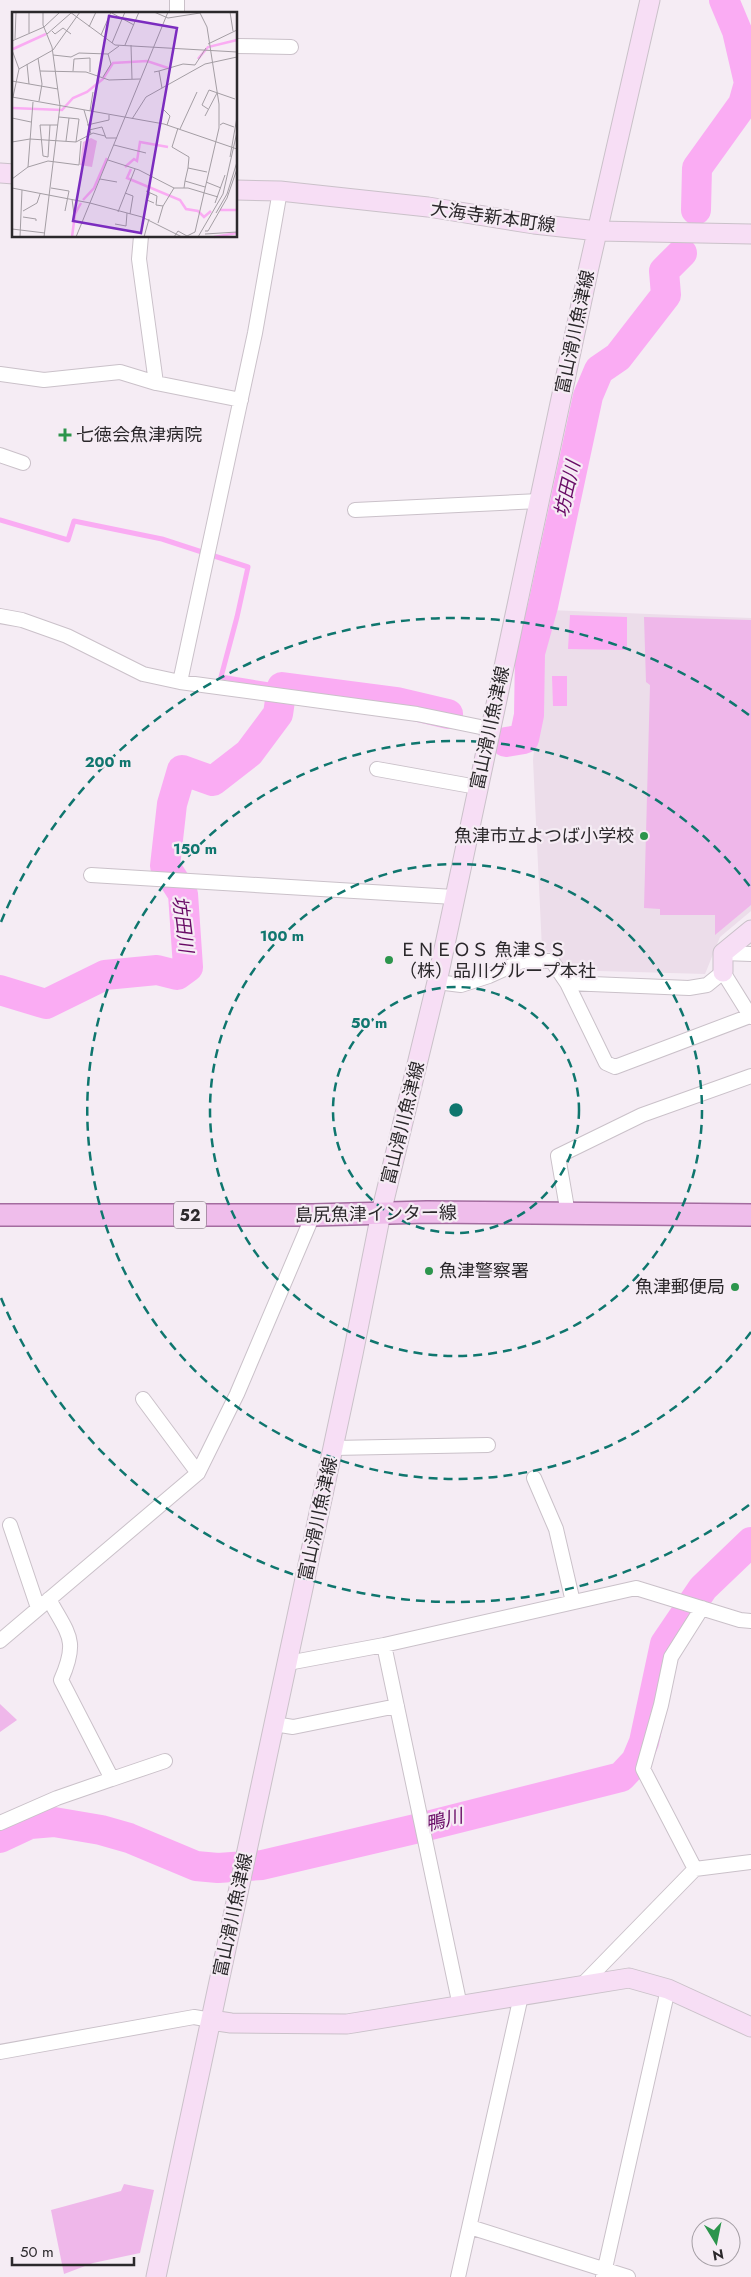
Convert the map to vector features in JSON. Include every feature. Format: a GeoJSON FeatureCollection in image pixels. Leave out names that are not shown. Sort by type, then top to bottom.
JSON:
{"type":"FeatureCollection","features":[{"type":"Feature","properties":{"kind":"main road","name":"富山滑川魚津線"},"geometry":{"type":"LineString","coordinates":[[156,2277],[288,1663],[381,1213],[437,982],[539,501],[650,0]]}},
{"type":"Feature","properties":{"kind":"main road","name":"大海寺新本町線"},"geometry":{"type":"LineString","coordinates":[[238,190],[280,191],[428,207],[534,224],[598,231],[751,234]]}},
{"type":"Feature","properties":{"kind":"main road"},"geometry":{"type":"LineString","coordinates":[[723,972],[723,953],[751,930]]}},
{"type":"Feature","properties":{"kind":"main road","name":"島尻魚津インター線"},"geometry":{"type":"LineString","coordinates":[[0,1215],[313,1215],[381,1213],[751,1215]]}},
{"type":"Feature","properties":{"kind":"main road"},"geometry":{"type":"LineString","coordinates":[[211,2020],[231,2024],[347,2024],[629,1978],[668,1989],[751,2027]]}},
{"type":"Feature","properties":{"kind":"street"},"geometry":{"type":"LineString","coordinates":[[238,46],[291,47]]}},
{"type":"Feature","properties":{"kind":"street"},"geometry":{"type":"LineString","coordinates":[[180,682],[255,333],[280,191]]}},
{"type":"Feature","properties":{"kind":"street"},"geometry":{"type":"LineString","coordinates":[[141,238],[139,259],[156,383]]}},
{"type":"Feature","properties":{"kind":"street"},"geometry":{"type":"LineString","coordinates":[[0,374],[44,380],[120,372],[156,383],[241,400]]}},
{"type":"Feature","properties":{"kind":"street"},"geometry":{"type":"LineString","coordinates":[[0,456],[23,463]]}},
{"type":"Feature","properties":{"kind":"street"},"geometry":{"type":"LineString","coordinates":[[355,510],[539,501]]}},
{"type":"Feature","properties":{"kind":"street"},"geometry":{"type":"LineString","coordinates":[[0,616],[22,620],[67,636],[143,674],[180,682],[417,714],[490,729]]}},
{"type":"Feature","properties":{"kind":"street"},"geometry":{"type":"LineString","coordinates":[[378,770],[477,787]]}},
{"type":"Feature","properties":{"kind":"street"},"geometry":{"type":"LineString","coordinates":[[91,875],[454,897]]}},
{"type":"Feature","properties":{"kind":"street"},"geometry":{"type":"LineString","coordinates":[[723,953],[751,954]]}},
{"type":"Feature","properties":{"kind":"street"},"geometry":{"type":"LineString","coordinates":[[437,982],[461,985],[489,976],[522,961],[552,961],[567,983],[606,1063],[616,1067],[750,1017],[723,972],[707,985],[689,988],[567,983]]}},
{"type":"Feature","properties":{"kind":"street"},"geometry":{"type":"LineString","coordinates":[[568,1214],[558,1156],[642,1115],[751,1076]]}},
{"type":"Feature","properties":{"kind":"street"},"geometry":{"type":"LineString","coordinates":[[0,1640],[198,1473],[237,1394],[313,1215]]}},
{"type":"Feature","properties":{"kind":"street"},"geometry":{"type":"LineString","coordinates":[[143,1399],[198,1473]]}},
{"type":"Feature","properties":{"kind":"street"},"geometry":{"type":"LineString","coordinates":[[333,1448],[488,1445]]}},
{"type":"Feature","properties":{"kind":"street"},"geometry":{"type":"LineString","coordinates":[[534,1478],[556,1529],[573,1602]]}},
{"type":"Feature","properties":{"kind":"street"},"geometry":{"type":"LineString","coordinates":[[10,1525],[38,1608]]}},
{"type":"Feature","properties":{"kind":"street"},"geometry":{"type":"LineString","coordinates":[[288,1663],[384,1645],[636,1588],[751,1622]]}},
{"type":"Feature","properties":{"kind":"street"},"geometry":{"type":"LineString","coordinates":[[49,1599],[71,1640],[69,1661],[61,1680],[112,1778]]}},
{"type":"Feature","properties":{"kind":"street"},"geometry":{"type":"LineString","coordinates":[[695,1869],[643,1769],[671,1657],[702,1608]]}},
{"type":"Feature","properties":{"kind":"street"},"geometry":{"type":"LineString","coordinates":[[384,1645],[460,2006]]}},
{"type":"Feature","properties":{"kind":"street"},"geometry":{"type":"LineString","coordinates":[[274,1724],[293,1726],[397,1706]]}},
{"type":"Feature","properties":{"kind":"street"},"geometry":{"type":"LineString","coordinates":[[0,1823],[57,1798],[165,1761]]}},
{"type":"Feature","properties":{"kind":"street"},"geometry":{"type":"LineString","coordinates":[[581,1986],[695,1869],[751,1862]]}},
{"type":"Feature","properties":{"kind":"street"},"geometry":{"type":"LineString","coordinates":[[604,2273],[668,1989]]}},
{"type":"Feature","properties":{"kind":"street"},"geometry":{"type":"LineString","coordinates":[[458,2277],[521,1996]]}},
{"type":"Feature","properties":{"kind":"street"},"geometry":{"type":"LineString","coordinates":[[0,2052],[194,2017],[211,2020]]}},
{"type":"Feature","properties":{"kind":"street"},"geometry":{"type":"LineString","coordinates":[[470,2227],[604,2273],[628,2277]]}},
{"type":"Feature","properties":{"kind":"shaded area","name":"魚津市立よつば小学校"},"geometry":{"type":"Polygon","coordinates":[[[548,610],[751,618],[751,911],[720,937],[705,974],[564,970],[558,956],[542,949],[533,760],[548,610]]]}},
{"type":"Feature","properties":{"kind":"shaded area"},"geometry":{"type":"Polygon","coordinates":[[[570,615],[627,617],[627,650],[568,649],[570,615]]]}},
{"type":"Feature","properties":{"kind":"shaded area"},"geometry":{"type":"Polygon","coordinates":[[[644,617],[751,620],[751,905],[715,935],[715,915],[660,915],[660,909],[644,908],[650,685],[646,682],[644,617]]]}},
{"type":"Feature","properties":{"kind":"shaded area"},"geometry":{"type":"Polygon","coordinates":[[[552,676],[567,676],[567,706],[553,706],[552,676]]]}},
{"type":"Feature","properties":{"kind":"shaded area"},"geometry":{"type":"Polygon","coordinates":[[[0,1704],[17,1720],[0,1732],[0,1704]]]}},
{"type":"Feature","properties":{"kind":"shaded area"},"geometry":{"type":"Polygon","coordinates":[[[124,2184],[154,2190],[140,2253],[93,2263],[64,2274],[51,2210],[121,2191],[124,2184]]]}},
{"type":"Feature","properties":{"kind":"waterway","name":"坊田川"},"geometry":{"type":"LineString","coordinates":[[696,210],[697,168],[743,104],[749,83],[737,31],[724,0]]}},
{"type":"Feature","properties":{"kind":"waterway","name":"坊田川"},"geometry":{"type":"LineString","coordinates":[[506,742],[524,739],[529,715],[530,653],[543,606],[588,396],[599,370],[618,357],[666,295],[664,271],[682,253]]}},
{"type":"Feature","properties":{"kind":"waterway"},"geometry":{"type":"LineString","coordinates":[[0,520],[68,540],[74,521],[162,539],[248,567],[221,677],[282,687]]}},
{"type":"Feature","properties":{"kind":"waterway","name":"坊田川"},"geometry":{"type":"LineString","coordinates":[[0,990],[46,1004],[105,975],[157,970],[177,975],[188,967],[183,894],[165,866],[172,804],[182,770],[213,781],[249,753],[278,714],[282,687],[397,702],[448,714]]}},
{"type":"Feature","properties":{"kind":"waterway","name":"鴨川"},"geometry":{"type":"LineString","coordinates":[[0,1838],[30,1824],[54,1822],[101,1830],[129,1838],[196,1866],[218,1868],[262,1865],[621,1777],[636,1761],[644,1742],[665,1644],[703,1588],[751,1542]]}},
{"type":"Feature","properties":{"kind":"place","name":"七徳会魚津病院"},"geometry":{"type":"Point","coordinates":[65,435]}},
{"type":"Feature","properties":{"kind":"place","name":"魚津市立よつば小学校"},"geometry":{"type":"Point","coordinates":[644,836]}},
{"type":"Feature","properties":{"kind":"place","name":"ＥＮＥＯＳ 魚津ＳＳ （株）品川グループ本社"},"geometry":{"type":"Point","coordinates":[389,960]}},
{"type":"Feature","properties":{"kind":"place","name":"魚津警察署"},"geometry":{"type":"Point","coordinates":[429,1271]}},
{"type":"Feature","properties":{"kind":"place","name":"魚津郵便局"},"geometry":{"type":"Point","coordinates":[735,1287]}}]}
